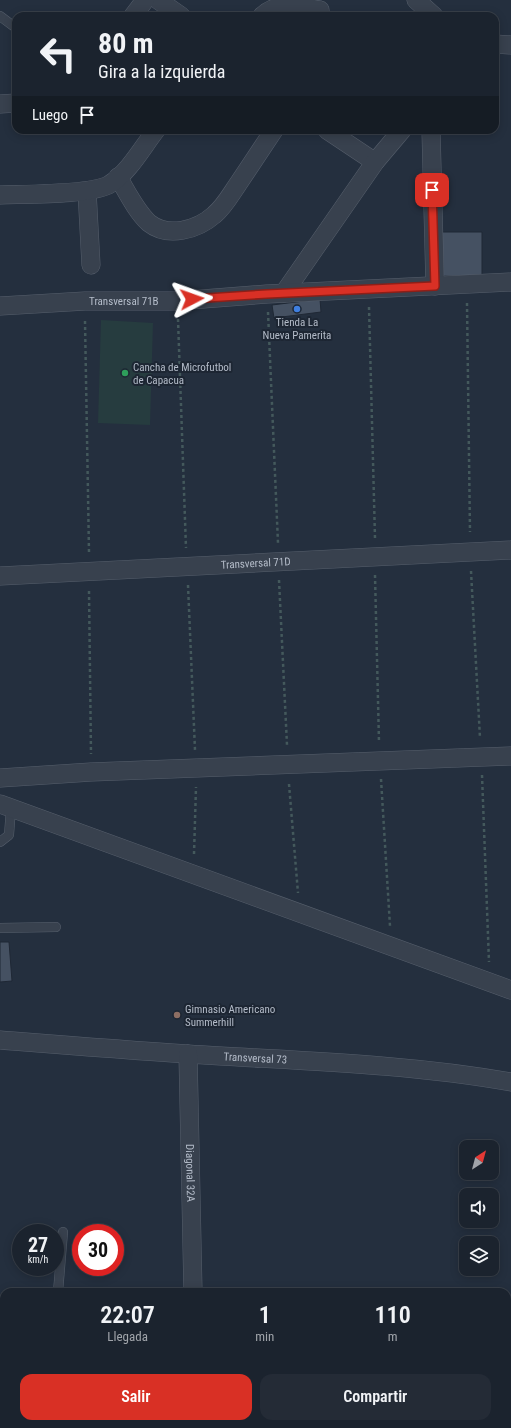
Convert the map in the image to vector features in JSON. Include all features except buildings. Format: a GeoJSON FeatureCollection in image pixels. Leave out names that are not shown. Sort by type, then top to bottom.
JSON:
{"type":"FeatureCollection","features":[{"type":"Feature","properties":{"kind":"street"},"geometry":{"type":"LineString","coordinates":[[136,12],[145,0]]}},
{"type":"Feature","properties":{"kind":"street"},"geometry":{"type":"LineString","coordinates":[[158,0],[175,12]]}},
{"type":"Feature","properties":{"kind":"street"},"geometry":{"type":"LineString","coordinates":[[416,0],[430,12]]}},
{"type":"Feature","properties":{"kind":"street"},"geometry":{"type":"LineString","coordinates":[[267,12],[286,4],[320,10]]}},
{"type":"Feature","properties":{"kind":"street"},"geometry":{"type":"LineString","coordinates":[[499,44],[511,45]]}},
{"type":"Feature","properties":{"kind":"street"},"geometry":{"type":"LineString","coordinates":[[0,104],[12,103]]}},
{"type":"Feature","properties":{"kind":"street"},"geometry":{"type":"LineString","coordinates":[[0,195],[87,191],[110,185],[153,134]]}},
{"type":"Feature","properties":{"kind":"street"},"geometry":{"type":"LineString","coordinates":[[118,177],[143,216],[151,224],[160,229],[170,231],[194,227],[206,222],[222,207],[271,134]]}},
{"type":"Feature","properties":{"kind":"street"},"geometry":{"type":"LineString","coordinates":[[333,134],[375,162]]}},
{"type":"Feature","properties":{"kind":"street"},"geometry":{"type":"LineString","coordinates":[[276,293],[375,162],[399,134]]}},
{"type":"Feature","properties":{"kind":"street"},"geometry":{"type":"LineString","coordinates":[[430,134],[435,286]]}},
{"type":"Feature","properties":{"kind":"street"},"geometry":{"type":"LineString","coordinates":[[87,191],[91,265]]}},
{"type":"Feature","properties":{"kind":"street","name":"Transversal 71B"},"geometry":{"type":"LineString","coordinates":[[0,306],[85,301],[177,301],[276,293],[511,282]]}},
{"type":"Feature","properties":{"kind":"street","name":"Transversal 71D"},"geometry":{"type":"LineString","coordinates":[[0,576],[511,550]]}},
{"type":"Feature","properties":{"kind":"street"},"geometry":{"type":"LineString","coordinates":[[0,778],[91,772],[511,756]]}},
{"type":"Feature","properties":{"kind":"street"},"geometry":{"type":"LineString","coordinates":[[6,806],[511,990]]}},
{"type":"Feature","properties":{"kind":"street","name":"Transversal 73"},"geometry":{"type":"LineString","coordinates":[[0,1040],[188,1054],[285,1058],[414,1069],[511,1082]]}},
{"type":"Feature","properties":{"kind":"street","name":"Diagonal 32A"},"geometry":{"type":"LineString","coordinates":[[188,1054],[193,1288]]}},
{"type":"Feature","properties":{"kind":"lane"},"geometry":{"type":"LineString","coordinates":[[0,16],[12,25]]}},
{"type":"Feature","properties":{"kind":"lane"},"geometry":{"type":"LineString","coordinates":[[0,842],[9,835],[6,806]]}},
{"type":"Feature","properties":{"kind":"lane"},"geometry":{"type":"LineString","coordinates":[[0,928],[56,927]]}},
{"type":"Feature","properties":{"kind":"lane"},"geometry":{"type":"LineString","coordinates":[[58,1288],[59,1276]]}},
{"type":"Feature","properties":{"kind":"path"},"geometry":{"type":"LineString","coordinates":[[466,284],[470,552],[481,757],[490,982]]}},
{"type":"Feature","properties":{"kind":"path"},"geometry":{"type":"LineString","coordinates":[[368,289],[380,762],[391,946]]}},
{"type":"Feature","properties":{"kind":"path"},"geometry":{"type":"LineString","coordinates":[[276,293],[279,562],[288,765],[300,913]]}},
{"type":"Feature","properties":{"kind":"path"},"geometry":{"type":"LineString","coordinates":[[85,301],[91,772]]}},
{"type":"Feature","properties":{"kind":"green space","name":"Cancha de Microfutbol de Capacua"},"geometry":{"type":"Polygon","coordinates":[[[101,320],[153,323],[150,425],[98,423],[101,320]]]}},
{"type":"Feature","properties":{"kind":"place","name":"Tienda La Nueva Pamerita"},"geometry":{"type":"Point","coordinates":[297,309]}},
{"type":"Feature","properties":{"kind":"place","name":"Cancha de Microfutbol de Capacua"},"geometry":{"type":"Point","coordinates":[125,373]}},
{"type":"Feature","properties":{"kind":"place","name":"Gimnasio Americano Summerhill"},"geometry":{"type":"Point","coordinates":[177,1015]}},
{"type":"Feature","properties":{"kind":"route"},"geometry":{"type":"LineString","coordinates":[[192,299],[435,286],[432,190]]}}]}
